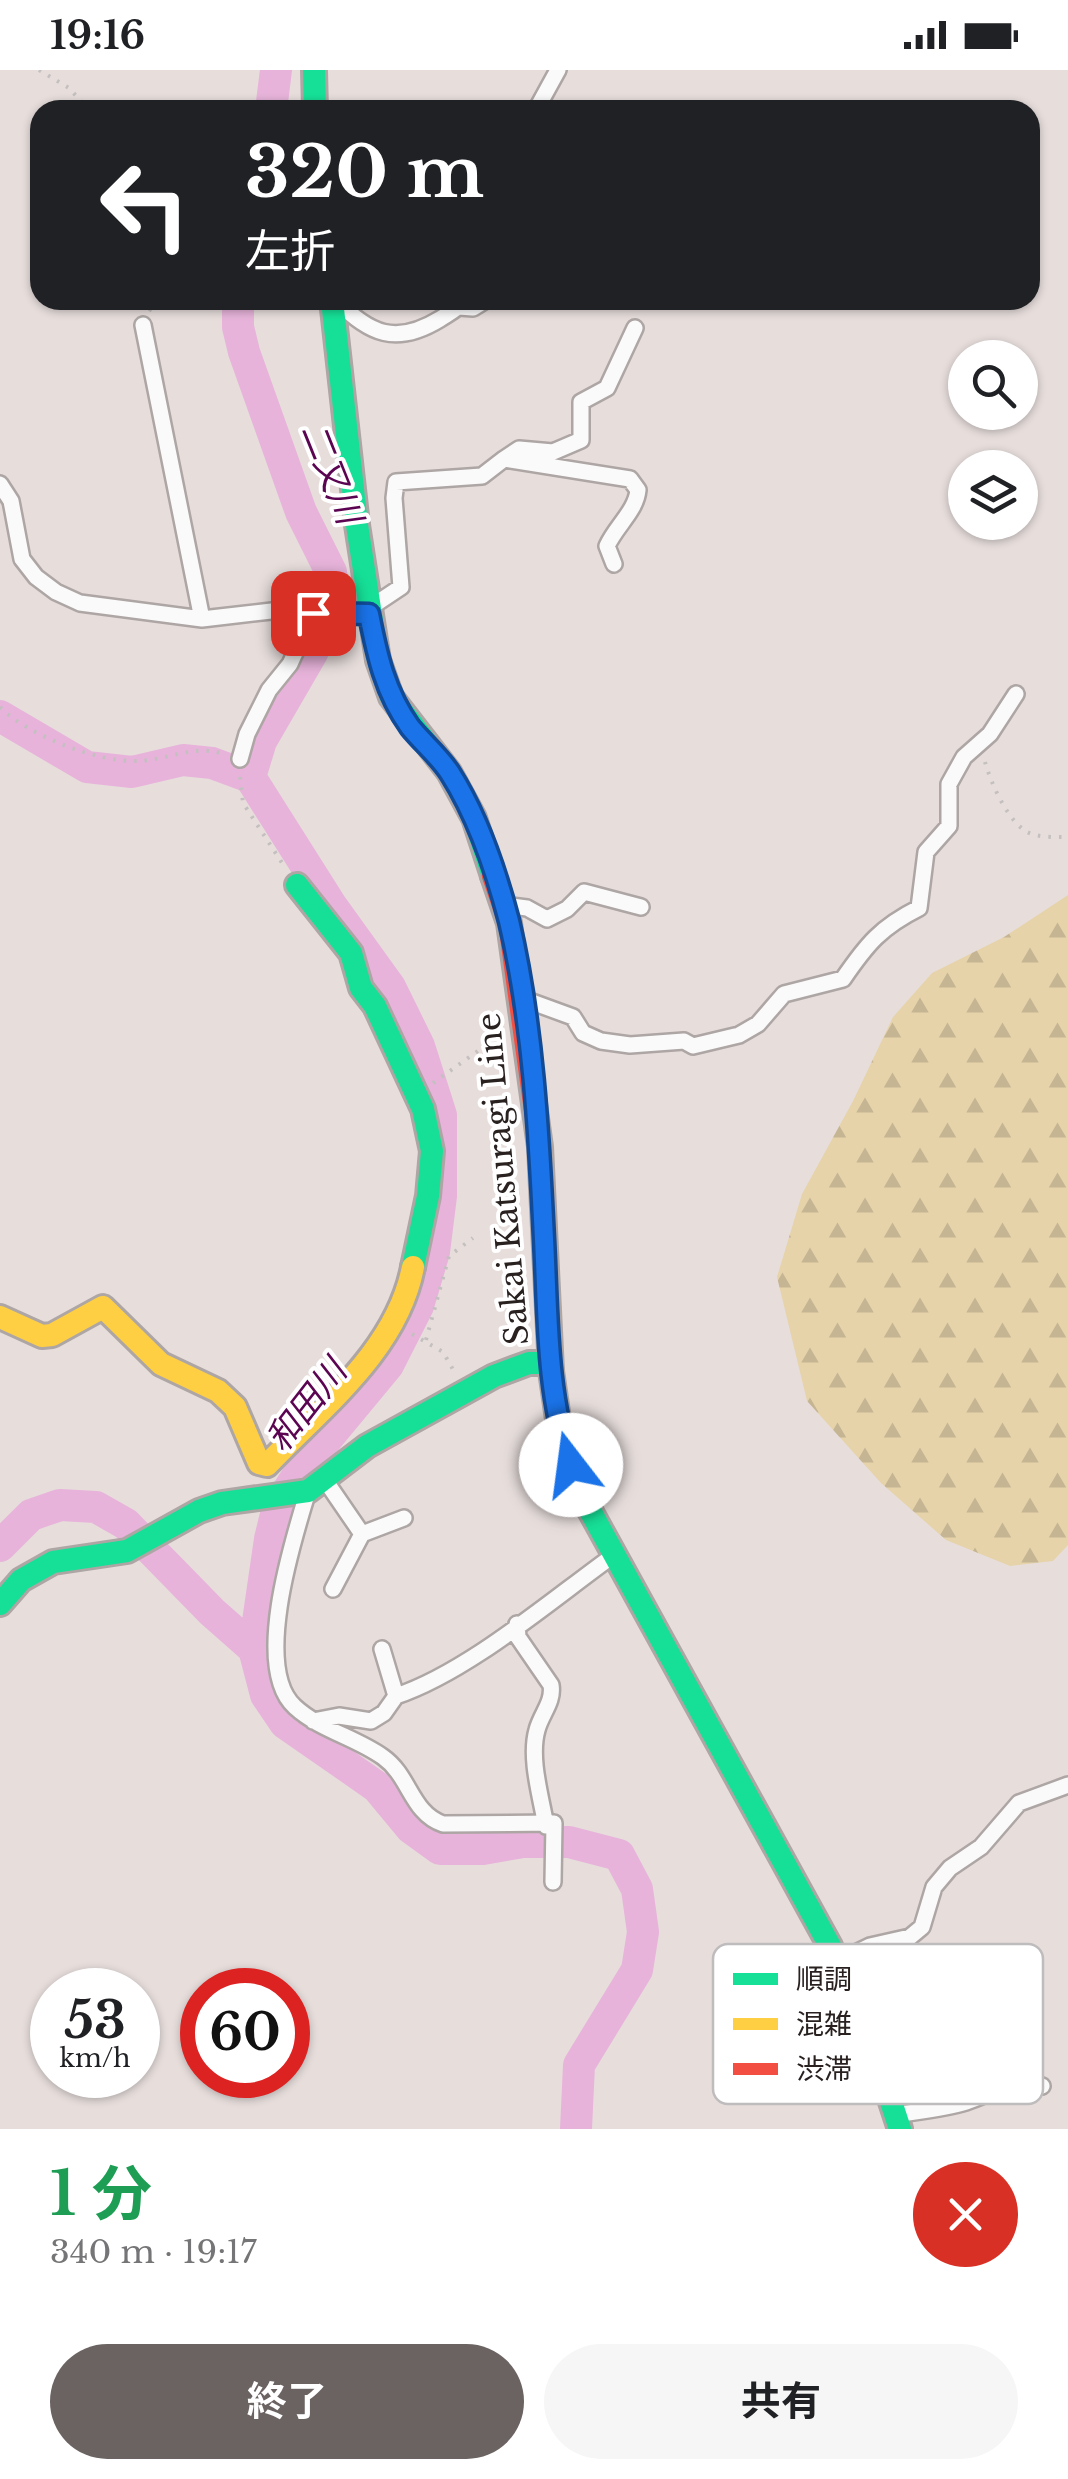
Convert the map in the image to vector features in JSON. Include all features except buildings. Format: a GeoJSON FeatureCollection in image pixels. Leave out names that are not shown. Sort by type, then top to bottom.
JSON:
{"type":"FeatureCollection","features":[{"type":"Feature","properties":{"kind":"main road"},"geometry":{"type":"LineString","coordinates":[[314,70],[316,100]]}},
{"type":"Feature","properties":{"kind":"main road","name":"Sakai Katsuragi Line"},"geometry":{"type":"LineString","coordinates":[[335,310],[368,611],[378,660],[390,697],[449,772],[474,818],[504,905],[540,1147],[550,1363],[560,1433],[582,1496],[827,1944]]}},
{"type":"Feature","properties":{"kind":"main road"},"geometry":{"type":"LineString","coordinates":[[0,1317],[42,1336],[52,1335],[102,1306],[161,1364],[177,1375],[218,1391],[235,1407],[259,1463],[267,1465],[368,1359],[394,1325],[409,1290],[428,1196],[432,1151],[423,1109],[375,1006],[361,988],[350,952],[297,885]]}},
{"type":"Feature","properties":{"kind":"main road"},"geometry":{"type":"LineString","coordinates":[[0,1604],[22,1580],[53,1562],[128,1551],[199,1511],[254,1497],[310,1489],[367,1446],[494,1376],[529,1363],[550,1363]]}},
{"type":"Feature","properties":{"kind":"street"},"geometry":{"type":"LineString","coordinates":[[542,100],[558,70]]}},
{"type":"Feature","properties":{"kind":"street"},"geometry":{"type":"LineString","coordinates":[[347,310],[377,333],[402,335],[429,326],[452,310]]}},
{"type":"Feature","properties":{"kind":"street"},"geometry":{"type":"LineString","coordinates":[[143,325],[202,619]]}},
{"type":"Feature","properties":{"kind":"street"},"geometry":{"type":"LineString","coordinates":[[0,484],[11,501],[22,559],[36,577],[80,603],[202,619],[280,610],[368,611],[401,587],[396,482],[482,476],[519,449],[553,452],[574,446],[581,440],[580,402],[607,388],[635,328]]}},
{"type":"Feature","properties":{"kind":"street"},"geometry":{"type":"LineString","coordinates":[[504,459],[630,479],[638,490],[636,503],[606,546],[614,564]]}},
{"type":"Feature","properties":{"kind":"street"},"geometry":{"type":"LineString","coordinates":[[240,764],[246,734],[268,690],[290,664],[313,613]]}},
{"type":"Feature","properties":{"kind":"street"},"geometry":{"type":"LineString","coordinates":[[522,1006],[573,1017],[584,1033],[602,1041],[630,1046],[684,1041],[693,1046],[748,1030],[784,994],[843,979],[887,924],[920,908],[926,852],[949,826],[950,784],[964,757],[990,734],[1016,694]]}},
{"type":"Feature","properties":{"kind":"street"},"geometry":{"type":"LineString","coordinates":[[504,905],[528,908],[546,919],[567,910],[584,892],[640,907]]}},
{"type":"Feature","properties":{"kind":"street"},"geometry":{"type":"LineString","coordinates":[[254,1497],[267,1465]]}},
{"type":"Feature","properties":{"kind":"street"},"geometry":{"type":"LineString","coordinates":[[362,1534],[310,1489],[285,1567],[275,1664],[281,1686],[292,1705],[313,1721],[385,1758],[427,1819],[443,1824],[554,1823],[553,1882]]}},
{"type":"Feature","properties":{"kind":"street"},"geometry":{"type":"LineString","coordinates":[[333,1589],[362,1534],[404,1518]]}},
{"type":"Feature","properties":{"kind":"street"},"geometry":{"type":"LineString","coordinates":[[313,1721],[339,1716],[371,1722],[384,1714],[396,1696],[447,1674],[614,1556]]}},
{"type":"Feature","properties":{"kind":"street"},"geometry":{"type":"LineString","coordinates":[[518,1624],[518,1637],[551,1685],[553,1695],[536,1732],[535,1757],[546,1826]]}},
{"type":"Feature","properties":{"kind":"street"},"geometry":{"type":"LineString","coordinates":[[382,1649],[396,1696]]}},
{"type":"Feature","properties":{"kind":"street"},"geometry":{"type":"LineString","coordinates":[[879,1944],[910,1937],[922,1926],[934,1886],[950,1868],[981,1846],[1019,1803],[1068,1785]]}},
{"type":"Feature","properties":{"kind":"street"},"geometry":{"type":"LineString","coordinates":[[897,2122],[957,2104]]}},
{"type":"Feature","properties":{"kind":"path"},"geometry":{"type":"LineString","coordinates":[[39,70],[79,100]]}},
{"type":"Feature","properties":{"kind":"path"},"geometry":{"type":"LineString","coordinates":[[0,707],[64,744],[110,758],[135,761],[210,749],[240,764],[240,790],[254,822],[297,885]]}},
{"type":"Feature","properties":{"kind":"path"},"geometry":{"type":"LineString","coordinates":[[981,742],[996,795],[1025,831],[1046,838],[1068,837]]}},
{"type":"Feature","properties":{"kind":"path"},"geometry":{"type":"LineString","coordinates":[[440,1080],[492,1041],[490,1033],[522,1006]]}},
{"type":"Feature","properties":{"kind":"path"},"geometry":{"type":"LineString","coordinates":[[426,1340],[449,1256],[472,1238]]}},
{"type":"Feature","properties":{"kind":"path"},"geometry":{"type":"LineString","coordinates":[[418,1337],[442,1352],[466,1391]]}},
{"type":"Feature","properties":{"kind":"green space"},"geometry":{"type":"Polygon","coordinates":[[[1068,895],[1068,1545],[1053,1561],[1010,1566],[946,1540],[881,1483],[807,1401],[777,1277],[802,1194],[893,1017],[932,973],[1004,937],[1068,895]]]}},
{"type":"Feature","properties":{"kind":"waterway","name":"二又川"},"geometry":{"type":"LineString","coordinates":[[272,100],[276,70]]}},
{"type":"Feature","properties":{"kind":"waterway","name":"二又川"},"geometry":{"type":"LineString","coordinates":[[238,310],[244,352],[301,512],[331,572],[335,603],[312,653],[261,741],[250,777]]}},
{"type":"Feature","properties":{"kind":"waterway","name":"和田川"},"geometry":{"type":"LineString","coordinates":[[0,716],[87,767],[132,772],[183,760],[212,763],[250,777],[331,905],[390,987],[419,1046],[441,1115],[441,1196],[434,1252],[418,1306],[388,1365],[301,1470],[278,1506],[254,1649],[266,1695],[285,1723],[377,1787],[411,1828],[440,1849],[569,1842],[619,1855],[637,1889],[643,1932],[637,1970],[579,2065],[576,2129]]}},
{"type":"Feature","properties":{"kind":"waterway"},"geometry":{"type":"LineString","coordinates":[[0,1546],[31,1515],[60,1505],[96,1507],[126,1524],[254,1649]]}},
{"type":"Feature","properties":{"kind":"traffic: fast"},"geometry":{"type":"LineString","coordinates":[[314,70],[315,100]]}},
{"type":"Feature","properties":{"kind":"traffic: fast"},"geometry":{"type":"LineString","coordinates":[[333,310],[357,525],[378,660],[391,697],[449,772],[474,818],[493,876]]}},
{"type":"Feature","properties":{"kind":"traffic: fast"},"geometry":{"type":"LineString","coordinates":[[297,885],[351,953],[361,988],[375,1006],[423,1109],[432,1151],[428,1196],[413,1267]]}},
{"type":"Feature","properties":{"kind":"traffic: fast"},"geometry":{"type":"LineString","coordinates":[[0,1604],[21,1580],[53,1562],[127,1551],[199,1511],[222,1503],[308,1491],[367,1446],[494,1376],[529,1363],[550,1363]]}},
{"type":"Feature","properties":{"kind":"traffic: fast"},"geometry":{"type":"LineString","coordinates":[[551,1371],[560,1433],[582,1496],[829,1944]]}},
{"type":"Feature","properties":{"kind":"traffic: fast"},"geometry":{"type":"LineString","coordinates":[[892,2104],[900,2129]]}},
{"type":"Feature","properties":{"kind":"traffic: slow"},"geometry":{"type":"LineString","coordinates":[[0,1317],[42,1336],[52,1335],[103,1307],[161,1364],[218,1391],[235,1407],[259,1463],[267,1465],[375,1351],[404,1297],[413,1267]]}},
{"type":"Feature","properties":{"kind":"traffic: jam"},"geometry":{"type":"LineString","coordinates":[[493,876],[509,923],[540,1147],[551,1371]]}},
{"type":"Feature","properties":{"kind":"route"},"geometry":{"type":"LineString","coordinates":[[313,613],[369,614],[390,697],[449,772],[474,818],[495,874],[509,923],[524,1012],[540,1147],[550,1363],[560,1433],[571,1465]]}}]}
